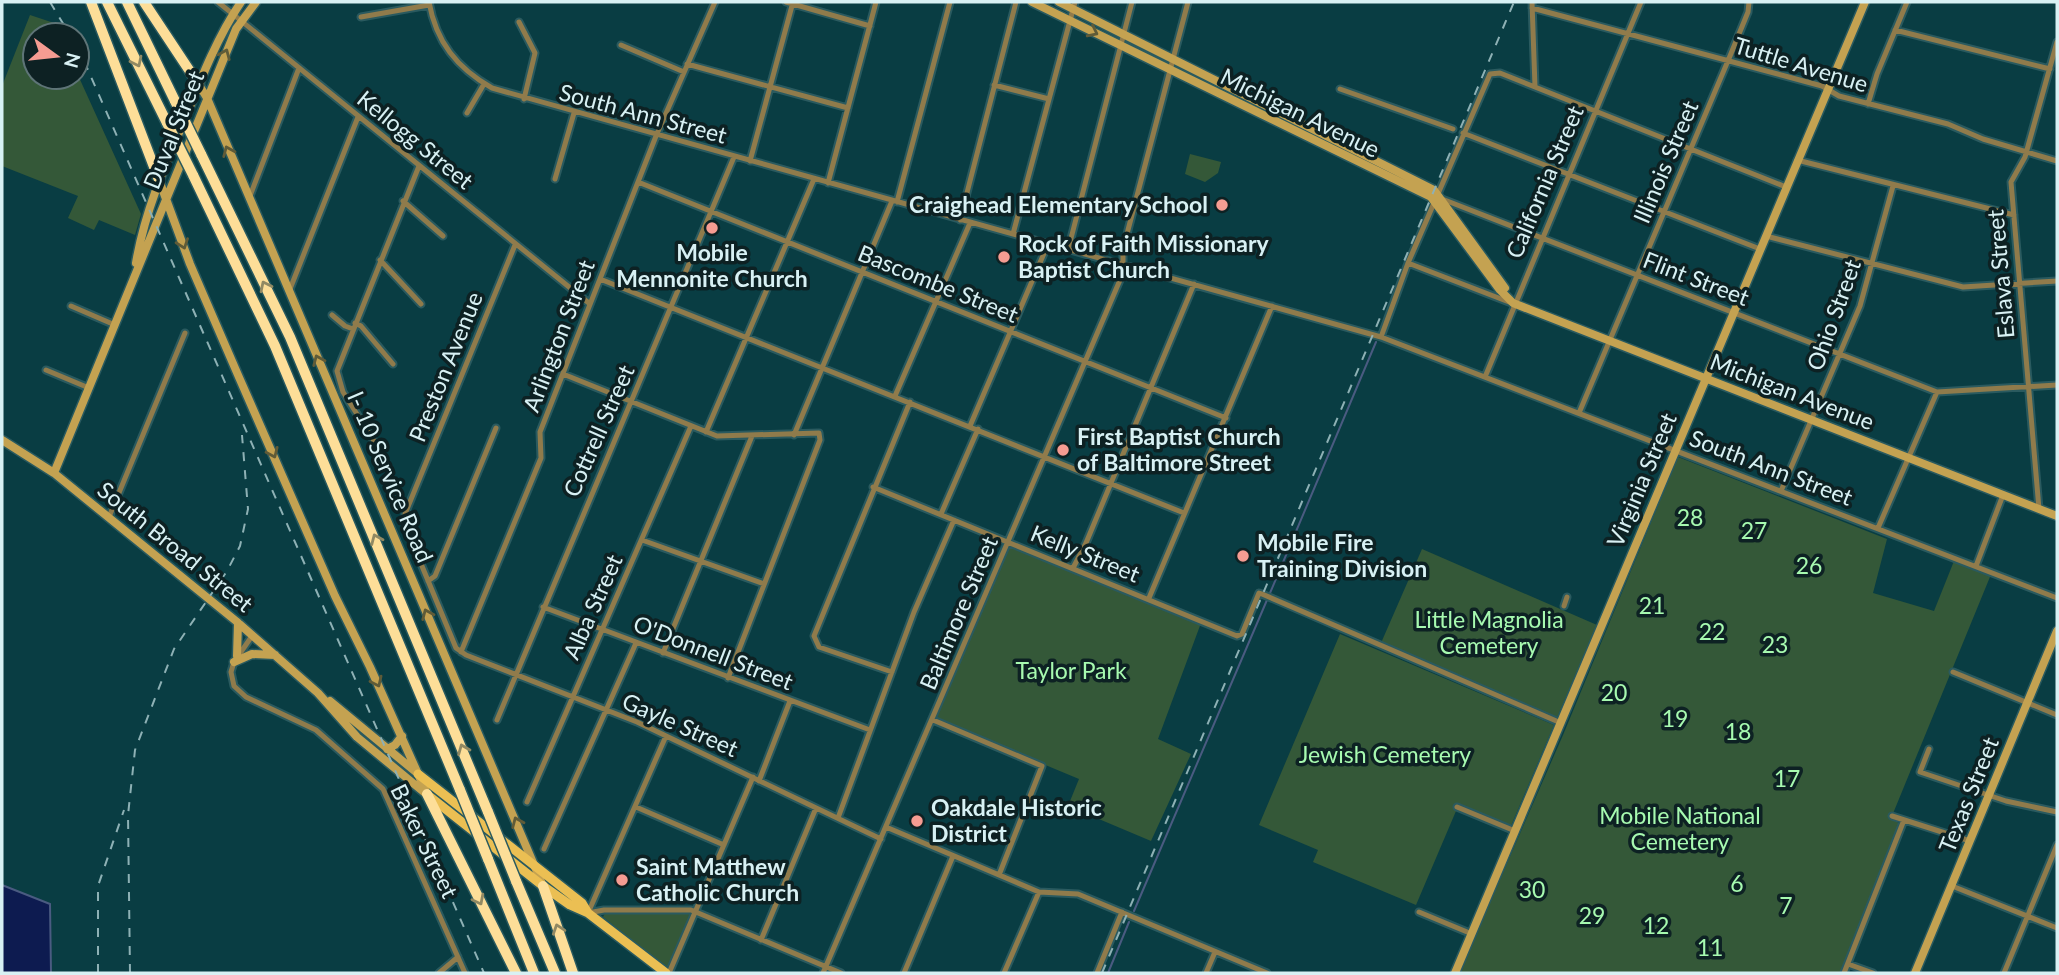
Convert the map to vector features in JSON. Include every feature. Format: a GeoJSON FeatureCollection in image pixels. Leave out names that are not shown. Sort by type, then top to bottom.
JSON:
{"type":"FeatureCollection","features":[{"type":"Feature","properties":{"kind":"highway"},"geometry":{"type":"LineString","coordinates":[[91,2],[159,180]]}},
{"type":"Feature","properties":{"kind":"highway"},"geometry":{"type":"LineString","coordinates":[[107,2],[275,346],[534,973]]}},
{"type":"Feature","properties":{"kind":"highway"},"geometry":{"type":"LineString","coordinates":[[127,2],[290,337],[555,973]]}},
{"type":"Feature","properties":{"kind":"highway"},"geometry":{"type":"LineString","coordinates":[[144,2],[199,86]]}},
{"type":"Feature","properties":{"kind":"highway"},"geometry":{"type":"LineString","coordinates":[[427,794],[516,973]]}},
{"type":"Feature","properties":{"kind":"highway"},"geometry":{"type":"LineString","coordinates":[[542,886],[573,973]]}},
{"type":"Feature","properties":{"kind":"main road","name":"Duval Street"},"geometry":{"type":"LineString","coordinates":[[134,276],[140,240],[159,180],[199,86],[241,2]]}},
{"type":"Feature","properties":{"kind":"main road","name":"Duval Street"},"geometry":{"type":"LineString","coordinates":[[54,473],[207,98],[242,22],[256,2]]}},
{"type":"Feature","properties":{"kind":"main road","name":"Michigan Avenue"},"geometry":{"type":"LineString","coordinates":[[1032,2],[1438,198],[1493,282],[1513,303],[2057,516]]}},
{"type":"Feature","properties":{"kind":"main road","name":"Michigan Avenue"},"geometry":{"type":"LineString","coordinates":[[1059,2],[1074,5],[1123,34],[1438,198],[1513,303]]}},
{"type":"Feature","properties":{"kind":"main road","name":"Virginia Street"},"geometry":{"type":"LineString","coordinates":[[1455,973],[1865,2]]}},
{"type":"Feature","properties":{"kind":"main road","name":"I- 10 Service Road"},"geometry":{"type":"LineString","coordinates":[[199,86],[207,98],[542,886]]}},
{"type":"Feature","properties":{"kind":"main road"},"geometry":{"type":"LineString","coordinates":[[159,180],[207,304],[335,596],[427,794]]}},
{"type":"Feature","properties":{"kind":"main road","name":"South Broad Street"},"geometry":{"type":"LineString","coordinates":[[2,440],[54,473],[238,623],[318,693],[357,737],[427,794],[542,886],[570,905],[588,913],[668,973]]}},
{"type":"Feature","properties":{"kind":"main road"},"geometry":{"type":"LineString","coordinates":[[238,623],[235,659],[252,654],[276,656]]}},
{"type":"Feature","properties":{"kind":"main road","name":"Texas Street"},"geometry":{"type":"LineString","coordinates":[[1915,973],[2057,631]]}},
{"type":"Feature","properties":{"kind":"main road","name":"South Broad Street"},"geometry":{"type":"LineString","coordinates":[[318,693],[340,707],[418,774],[582,902],[588,913]]}},
{"type":"Feature","properties":{"kind":"main road"},"geometry":{"type":"LineString","coordinates":[[387,749],[396,745],[402,736]]}},
{"type":"Feature","properties":{"kind":"street","name":"Kellogg Street"},"geometry":{"type":"LineString","coordinates":[[218,2],[590,304]]}},
{"type":"Feature","properties":{"kind":"street"},"geometry":{"type":"LineString","coordinates":[[715,2],[687,64],[848,108]]}},
{"type":"Feature","properties":{"kind":"street"},"geometry":{"type":"LineString","coordinates":[[750,162],[791,2],[870,26]]}},
{"type":"Feature","properties":{"kind":"street"},"geometry":{"type":"LineString","coordinates":[[828,183],[876,2]]}},
{"type":"Feature","properties":{"kind":"street"},"geometry":{"type":"LineString","coordinates":[[794,435],[862,272],[895,202],[950,2]]}},
{"type":"Feature","properties":{"kind":"street"},"geometry":{"type":"LineString","coordinates":[[960,220],[1016,2]]}},
{"type":"Feature","properties":{"kind":"street"},"geometry":{"type":"LineString","coordinates":[[1068,250],[1132,2]]}},
{"type":"Feature","properties":{"kind":"street","name":"Baltimore Street"},"geometry":{"type":"LineString","coordinates":[[825,970],[1086,361],[1124,265],[1128,230],[1188,2]]}},
{"type":"Feature","properties":{"kind":"street","name":"California Street"},"geometry":{"type":"LineString","coordinates":[[1485,377],[1567,174],[1642,2]]}},
{"type":"Feature","properties":{"kind":"street","name":"Illinois Street"},"geometry":{"type":"LineString","coordinates":[[1580,413],[1728,61],[1748,12],[1749,2]]}},
{"type":"Feature","properties":{"kind":"street"},"geometry":{"type":"LineString","coordinates":[[1868,104],[1907,2]]}},
{"type":"Feature","properties":{"kind":"street"},"geometry":{"type":"LineString","coordinates":[[361,16],[429,3]]}},
{"type":"Feature","properties":{"kind":"street","name":"South Ann Street"},"geometry":{"type":"LineString","coordinates":[[429,3],[437,32],[453,59],[484,84],[524,99],[1381,337],[2057,598]]}},
{"type":"Feature","properties":{"kind":"street"},"geometry":{"type":"LineString","coordinates":[[1013,234],[1074,5]]}},
{"type":"Feature","properties":{"kind":"street"},"geometry":{"type":"LineString","coordinates":[[1532,5],[1535,87]]}},
{"type":"Feature","properties":{"kind":"street","name":"Tuttle Avenue"},"geometry":{"type":"LineString","coordinates":[[1532,5],[1828,90],[1868,104],[1948,124],[1983,139],[2057,161]]}},
{"type":"Feature","properties":{"kind":"street"},"geometry":{"type":"LineString","coordinates":[[519,22],[533,44],[535,53],[524,99]]}},
{"type":"Feature","properties":{"kind":"street"},"geometry":{"type":"LineString","coordinates":[[1895,30],[2050,69]]}},
{"type":"Feature","properties":{"kind":"street","name":"Eslava Street"},"geometry":{"type":"LineString","coordinates":[[2039,510],[2011,182],[2027,150],[2057,43]]}},
{"type":"Feature","properties":{"kind":"street"},"geometry":{"type":"LineString","coordinates":[[621,45],[684,72]]}},
{"type":"Feature","properties":{"kind":"street","name":"Arlington Street"},"geometry":{"type":"LineString","coordinates":[[461,652],[541,458],[540,432],[687,64]]}},
{"type":"Feature","properties":{"kind":"street"},"geometry":{"type":"LineString","coordinates":[[249,199],[299,68]]}},
{"type":"Feature","properties":{"kind":"street"},"geometry":{"type":"LineString","coordinates":[[1381,337],[1408,263],[1438,198],[1486,79],[1495,73],[1786,187]]}},
{"type":"Feature","properties":{"kind":"street"},"geometry":{"type":"LineString","coordinates":[[467,113],[484,84]]}},
{"type":"Feature","properties":{"kind":"street"},"geometry":{"type":"LineString","coordinates":[[994,85],[1049,99]]}},
{"type":"Feature","properties":{"kind":"street"},"geometry":{"type":"LineString","coordinates":[[1340,89],[1453,129]]}},
{"type":"Feature","properties":{"kind":"street"},"geometry":{"type":"LineString","coordinates":[[555,178],[573,113]]}},
{"type":"Feature","properties":{"kind":"street"},"geometry":{"type":"LineString","coordinates":[[289,292],[358,117]]}},
{"type":"Feature","properties":{"kind":"street"},"geometry":{"type":"LineString","coordinates":[[1463,133],[1760,249]]}},
{"type":"Feature","properties":{"kind":"street","name":"Cottrell Street"},"geometry":{"type":"LineString","coordinates":[[497,720],[734,157]]}},
{"type":"Feature","properties":{"kind":"street"},"geometry":{"type":"LineString","coordinates":[[1797,160],[2014,215]]}},
{"type":"Feature","properties":{"kind":"street"},"geometry":{"type":"LineString","coordinates":[[374,441],[342,392],[338,366],[419,166]]}},
{"type":"Feature","properties":{"kind":"street"},"geometry":{"type":"LineString","coordinates":[[706,432],[814,179]]}},
{"type":"Feature","properties":{"kind":"street","name":"Bascombe Street"},"geometry":{"type":"LineString","coordinates":[[638,182],[1226,418]]}},
{"type":"Feature","properties":{"kind":"street","name":"Ohio Street"},"geometry":{"type":"LineString","coordinates":[[1781,491],[1860,306],[1893,186]]}},
{"type":"Feature","properties":{"kind":"street","name":"Flint Street"},"geometry":{"type":"LineString","coordinates":[[1438,198],[1937,392]]}},
{"type":"Feature","properties":{"kind":"street"},"geometry":{"type":"LineString","coordinates":[[403,201],[443,236]]}},
{"type":"Feature","properties":{"kind":"street"},"geometry":{"type":"LineString","coordinates":[[895,396],[970,223]]}},
{"type":"Feature","properties":{"kind":"street"},"geometry":{"type":"LineString","coordinates":[[1766,236],[1963,287],[2057,281]]}},
{"type":"Feature","properties":{"kind":"street"},"geometry":{"type":"LineString","coordinates":[[970,426],[1048,244]]}},
{"type":"Feature","properties":{"kind":"street","name":"Preston Avenue"},"geometry":{"type":"LineString","coordinates":[[461,652],[453,641],[407,530],[405,514],[515,245]]}},
{"type":"Feature","properties":{"kind":"street"},"geometry":{"type":"LineString","coordinates":[[380,260],[421,304]]}},
{"type":"Feature","properties":{"kind":"street"},"geometry":{"type":"LineString","coordinates":[[1408,263],[1513,303]]}},
{"type":"Feature","properties":{"kind":"street"},"geometry":{"type":"LineString","coordinates":[[600,279],[1184,513]]}},
{"type":"Feature","properties":{"kind":"street"},"geometry":{"type":"LineString","coordinates":[[1485,292],[1493,282]]}},
{"type":"Feature","properties":{"kind":"street"},"geometry":{"type":"LineString","coordinates":[[1073,568],[1086,543],[1194,284]]}},
{"type":"Feature","properties":{"kind":"street"},"geometry":{"type":"LineString","coordinates":[[71,306],[115,325]]}},
{"type":"Feature","properties":{"kind":"street"},"geometry":{"type":"LineString","coordinates":[[1149,598],[1272,306]]}},
{"type":"Feature","properties":{"kind":"street"},"geometry":{"type":"LineString","coordinates":[[331,315],[345,326],[354,326],[393,364]]}},
{"type":"Feature","properties":{"kind":"street"},"geometry":{"type":"LineString","coordinates":[[109,517],[185,334]]}},
{"type":"Feature","properties":{"kind":"street"},"geometry":{"type":"LineString","coordinates":[[46,370],[89,388]]}},
{"type":"Feature","properties":{"kind":"street"},"geometry":{"type":"LineString","coordinates":[[563,374],[717,436],[819,433],[820,440],[728,678]]}},
{"type":"Feature","properties":{"kind":"street"},"geometry":{"type":"LineString","coordinates":[[1878,528],[1937,392],[2057,385]]}},
{"type":"Feature","properties":{"kind":"street"},"geometry":{"type":"LineString","coordinates":[[892,672],[816,644],[814,636],[910,402]]}},
{"type":"Feature","properties":{"kind":"street","name":"Alba Street"},"geometry":{"type":"LineString","coordinates":[[527,802],[691,426]]}},
{"type":"Feature","properties":{"kind":"street"},"geometry":{"type":"LineString","coordinates":[[428,581],[435,576],[496,428]]}},
{"type":"Feature","properties":{"kind":"street"},"geometry":{"type":"LineString","coordinates":[[941,514],[978,429]]}},
{"type":"Feature","properties":{"kind":"street"},"geometry":{"type":"LineString","coordinates":[[663,653],[752,436]]}},
{"type":"Feature","properties":{"kind":"street","name":"Kelly Street"},"geometry":{"type":"LineString","coordinates":[[873,487],[1237,636],[1242,634],[1259,593],[1561,723]]}},
{"type":"Feature","properties":{"kind":"street"},"geometry":{"type":"LineString","coordinates":[[1976,566],[2003,495]]}},
{"type":"Feature","properties":{"kind":"street"},"geometry":{"type":"LineString","coordinates":[[838,818],[892,672],[954,520]]}},
{"type":"Feature","properties":{"kind":"street"},"geometry":{"type":"LineString","coordinates":[[642,540],[764,584]]}},
{"type":"Feature","properties":{"kind":"street"},"geometry":{"type":"LineString","coordinates":[[1564,606],[1567,597]]}},
{"type":"Feature","properties":{"kind":"street","name":"O'Donnell Street"},"geometry":{"type":"LineString","coordinates":[[543,607],[870,730]]}},
{"type":"Feature","properties":{"kind":"street"},"geometry":{"type":"LineString","coordinates":[[235,659],[253,636]]}},
{"type":"Feature","properties":{"kind":"street"},"geometry":{"type":"LineString","coordinates":[[544,849],[636,643]]}},
{"type":"Feature","properties":{"kind":"street","name":"Gayle Street"},"geometry":{"type":"LineString","coordinates":[[461,652],[666,736],[881,839]]}},
{"type":"Feature","properties":{"kind":"street","name":"Baker Street"},"geometry":{"type":"LineString","coordinates":[[235,659],[232,680],[238,692],[316,730],[383,789],[465,973]]}},
{"type":"Feature","properties":{"kind":"street"},"geometry":{"type":"LineString","coordinates":[[1953,672],[2057,715]]}},
{"type":"Feature","properties":{"kind":"street"},"geometry":{"type":"LineString","coordinates":[[668,973],[790,701]]}},
{"type":"Feature","properties":{"kind":"street"},"geometry":{"type":"LineString","coordinates":[[933,720],[1042,766],[999,875]]}},
{"type":"Feature","properties":{"kind":"street"},"geometry":{"type":"LineString","coordinates":[[588,913],[666,736]]}},
{"type":"Feature","properties":{"kind":"street"},"geometry":{"type":"LineString","coordinates":[[1929,749],[1920,772],[1990,795],[2057,812]]}},
{"type":"Feature","properties":{"kind":"street"},"geometry":{"type":"LineString","coordinates":[[636,807],[724,845]]}},
{"type":"Feature","properties":{"kind":"street"},"geometry":{"type":"LineString","coordinates":[[1457,807],[1516,831]]}},
{"type":"Feature","properties":{"kind":"street"},"geometry":{"type":"LineString","coordinates":[[761,940],[816,808]]}},
{"type":"Feature","properties":{"kind":"street"},"geometry":{"type":"LineString","coordinates":[[1892,816],[1970,841]]}},
{"type":"Feature","properties":{"kind":"street"},"geometry":{"type":"LineString","coordinates":[[1844,973],[1904,820]]}},
{"type":"Feature","properties":{"kind":"street"},"geometry":{"type":"LineString","coordinates":[[886,827],[1039,892],[1074,893],[1267,973]]}},
{"type":"Feature","properties":{"kind":"street"},"geometry":{"type":"LineString","coordinates":[[2004,973],[2057,845]]}},
{"type":"Feature","properties":{"kind":"street"},"geometry":{"type":"LineString","coordinates":[[904,973],[953,856]]}},
{"type":"Feature","properties":{"kind":"street"},"geometry":{"type":"LineString","coordinates":[[1952,886],[2057,929]]}},
{"type":"Feature","properties":{"kind":"street"},"geometry":{"type":"LineString","coordinates":[[1004,973],[1039,892]]}},
{"type":"Feature","properties":{"kind":"street"},"geometry":{"type":"LineString","coordinates":[[588,913],[604,910],[695,911],[825,970],[841,973]]}},
{"type":"Feature","properties":{"kind":"street"},"geometry":{"type":"LineString","coordinates":[[1097,973],[1122,912]]}},
{"type":"Feature","properties":{"kind":"street"},"geometry":{"type":"LineString","coordinates":[[1419,912],[1472,934]]}},
{"type":"Feature","properties":{"kind":"street"},"geometry":{"type":"LineString","coordinates":[[1206,973],[1215,951]]}},
{"type":"Feature","properties":{"kind":"street"},"geometry":{"type":"LineString","coordinates":[[439,973],[458,957]]}},
{"type":"Feature","properties":{"kind":"street"},"geometry":{"type":"LineString","coordinates":[[1848,964],[1873,973]]}},
{"type":"Feature","properties":{"kind":"green space"},"geometry":{"type":"Polygon","coordinates":[[[30,15],[48,21],[28,21],[30,15]]]}},
{"type":"Feature","properties":{"kind":"green space"},"geometry":{"type":"Polygon","coordinates":[[[21,38],[21,91],[85,91],[141,214],[135,235],[99,220],[94,230],[68,218],[78,196],[2,166],[2,86],[21,38]]]}},
{"type":"Feature","properties":{"kind":"green space"},"geometry":{"type":"Polygon","coordinates":[[[1190,154],[1221,162],[1218,173],[1205,182],[1185,174],[1190,154]]]}},
{"type":"Feature","properties":{"kind":"green space","name":"Mobile National Cemetery"},"geometry":{"type":"Polygon","coordinates":[[[1678,457],[1887,539],[1873,593],[1934,611],[1954,561],[1959,560],[1992,572],[1892,816],[1891,819],[1899,823],[1840,973],[1459,973],[1563,735],[1678,457]]]}},
{"type":"Feature","properties":{"kind":"green space","name":"Taylor Park"},"geometry":{"type":"Polygon","coordinates":[[[1008,542],[1201,623],[1158,739],[1191,754],[1151,841],[1068,806],[1079,779],[935,719],[1008,542]]]}},
{"type":"Feature","properties":{"kind":"green space","name":"Little Magnolia Cemetery"},"geometry":{"type":"Polygon","coordinates":[[[1422,549],[1597,625],[1557,718],[1381,643],[1422,549]]]}},
{"type":"Feature","properties":{"kind":"green space","name":"Jewish Cemetery"},"geometry":{"type":"Polygon","coordinates":[[[1340,634],[1554,725],[1511,826],[1459,804],[1416,905],[1313,862],[1318,850],[1259,825],[1340,634]]]}},
{"type":"Feature","properties":{"kind":"green space"},"geometry":{"type":"Polygon","coordinates":[[[605,913],[691,915],[667,969],[603,917],[605,913]]]}},
{"type":"Feature","properties":{"kind":"shaded area"},"geometry":{"type":"Polygon","coordinates":[[[2,885],[50,904],[51,973],[2,973],[2,885]]]}},
{"type":"Feature","properties":{"kind":"waterway"},"geometry":{"type":"LineString","coordinates":[[1270,593],[1376,342]]}},
{"type":"Feature","properties":{"kind":"waterway"},"geometry":{"type":"LineString","coordinates":[[1134,911],[1267,600]]}},
{"type":"Feature","properties":{"kind":"waterway"},"geometry":{"type":"LineString","coordinates":[[1108,973],[1129,922]]}},
{"type":"Feature","properties":{"kind":"railway"},"geometry":{"type":"LineString","coordinates":[[50,2],[62,21]]}},
{"type":"Feature","properties":{"kind":"railway"},"geometry":{"type":"LineString","coordinates":[[1102,973],[1514,2]]}},
{"type":"Feature","properties":{"kind":"railway"},"geometry":{"type":"LineString","coordinates":[[91,77],[484,973]]}},
{"type":"Feature","properties":{"kind":"railway"},"geometry":{"type":"LineString","coordinates":[[130,973],[128,815],[135,750],[174,649],[227,571],[240,546],[248,509],[242,435]]}},
{"type":"Feature","properties":{"kind":"railway"},"geometry":{"type":"LineString","coordinates":[[98,973],[98,886],[124,810]]}},
{"type":"Feature","properties":{"kind":"place","name":"Craighead Elementary School"},"geometry":{"type":"Point","coordinates":[1222,205]}},
{"type":"Feature","properties":{"kind":"place","name":"Mobile Mennonite Church"},"geometry":{"type":"Point","coordinates":[712,228]}},
{"type":"Feature","properties":{"kind":"place","name":"Rock of Faith Missionary Baptist Church"},"geometry":{"type":"Point","coordinates":[1004,257]}},
{"type":"Feature","properties":{"kind":"place","name":"First Baptist Church of Baltimore Street"},"geometry":{"type":"Point","coordinates":[1063,450]}},
{"type":"Feature","properties":{"kind":"place","name":"Mobile Fire Training Division"},"geometry":{"type":"Point","coordinates":[1243,556]}},
{"type":"Feature","properties":{"kind":"place","name":"Oakdale Historic District"},"geometry":{"type":"Point","coordinates":[917,821]}},
{"type":"Feature","properties":{"kind":"place","name":"Saint Matthew Catholic Church"},"geometry":{"type":"Point","coordinates":[622,880]}},
{"type":"Feature","properties":{"kind":"park label","name":"28"},"geometry":{"type":"Point","coordinates":[1690,518]}},
{"type":"Feature","properties":{"kind":"park label","name":"27"},"geometry":{"type":"Point","coordinates":[1754,531]}},
{"type":"Feature","properties":{"kind":"park label","name":"26"},"geometry":{"type":"Point","coordinates":[1809,566]}},
{"type":"Feature","properties":{"kind":"park label","name":"21"},"geometry":{"type":"Point","coordinates":[1652,606]}},
{"type":"Feature","properties":{"kind":"park label","name":"22"},"geometry":{"type":"Point","coordinates":[1712,632]}},
{"type":"Feature","properties":{"kind":"park label","name":"23"},"geometry":{"type":"Point","coordinates":[1775,645]}},
{"type":"Feature","properties":{"kind":"park label","name":"20"},"geometry":{"type":"Point","coordinates":[1614,693]}},
{"type":"Feature","properties":{"kind":"park label","name":"19"},"geometry":{"type":"Point","coordinates":[1675,719]}},
{"type":"Feature","properties":{"kind":"park label","name":"18"},"geometry":{"type":"Point","coordinates":[1738,732]}},
{"type":"Feature","properties":{"kind":"park label","name":"17"},"geometry":{"type":"Point","coordinates":[1787,779]}},
{"type":"Feature","properties":{"kind":"park label","name":"6"},"geometry":{"type":"Point","coordinates":[1737,884]}},
{"type":"Feature","properties":{"kind":"park label","name":"30"},"geometry":{"type":"Point","coordinates":[1532,890]}},
{"type":"Feature","properties":{"kind":"park label","name":"7"},"geometry":{"type":"Point","coordinates":[1786,906]}},
{"type":"Feature","properties":{"kind":"park label","name":"29"},"geometry":{"type":"Point","coordinates":[1592,916]}},
{"type":"Feature","properties":{"kind":"park label","name":"12"},"geometry":{"type":"Point","coordinates":[1656,926]}},
{"type":"Feature","properties":{"kind":"park label","name":"11"},"geometry":{"type":"Point","coordinates":[1710,948]}}]}
